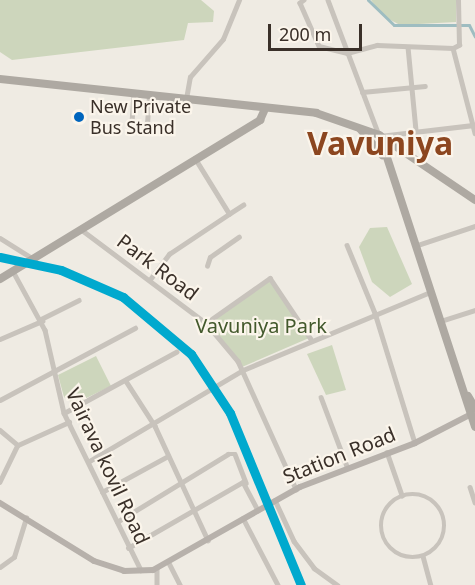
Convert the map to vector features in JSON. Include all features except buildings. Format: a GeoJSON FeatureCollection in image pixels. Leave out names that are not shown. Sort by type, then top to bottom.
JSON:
{"type":"FeatureCollection","features":[{"type":"Feature","properties":{"kind":"highway"},"geometry":{"type":"LineString","coordinates":[[0,79],[316,113],[376,137],[475,200]]}},
{"type":"Feature","properties":{"kind":"highway"},"geometry":{"type":"LineString","coordinates":[[238,133],[255,108]]}},
{"type":"Feature","properties":{"kind":"highway"},"geometry":{"type":"LineString","coordinates":[[251,126],[265,109]]}},
{"type":"Feature","properties":{"kind":"highway"},"geometry":{"type":"LineString","coordinates":[[0,279],[14,273],[238,133],[282,110]]}},
{"type":"Feature","properties":{"kind":"highway"},"geometry":{"type":"LineString","coordinates":[[376,137],[385,152],[414,247],[473,412],[475,427]]}},
{"type":"Feature","properties":{"kind":"highway"},"geometry":{"type":"LineString","coordinates":[[376,137],[385,152]]}},
{"type":"Feature","properties":{"kind":"highway"},"geometry":{"type":"LineString","coordinates":[[385,152],[401,153]]}},
{"type":"Feature","properties":{"kind":"main road","name":"Station Road"},"geometry":{"type":"LineString","coordinates":[[0,503],[94,561],[141,570],[157,569],[296,489],[347,466],[416,443],[473,412]]}},
{"type":"Feature","properties":{"kind":"street"},"geometry":{"type":"LineString","coordinates":[[186,99],[190,76],[223,39],[239,0]]}},
{"type":"Feature","properties":{"kind":"street"},"geometry":{"type":"LineString","coordinates":[[304,0],[300,3],[319,46],[347,52],[361,46],[453,48],[459,45],[458,0]]}},
{"type":"Feature","properties":{"kind":"street"},"geometry":{"type":"LineString","coordinates":[[328,0],[373,122],[376,137],[416,130],[474,125]]}},
{"type":"Feature","properties":{"kind":"street"},"geometry":{"type":"LineString","coordinates":[[408,47],[416,130]]}},
{"type":"Feature","properties":{"kind":"street"},"geometry":{"type":"LineString","coordinates":[[453,48],[475,133]]}},
{"type":"Feature","properties":{"kind":"street"},"geometry":{"type":"LineString","coordinates":[[362,92],[411,85],[425,86]]}},
{"type":"Feature","properties":{"kind":"street"},"geometry":{"type":"LineString","coordinates":[[134,94],[132,125],[147,124],[149,96]]}},
{"type":"Feature","properties":{"kind":"street"},"geometry":{"type":"LineString","coordinates":[[195,159],[229,214]]}},
{"type":"Feature","properties":{"kind":"street"},"geometry":{"type":"LineString","coordinates":[[151,278],[169,254],[243,205]]}},
{"type":"Feature","properties":{"kind":"street"},"geometry":{"type":"LineString","coordinates":[[414,247],[475,226]]}},
{"type":"Feature","properties":{"kind":"street","name":"Park Road"},"geometry":{"type":"LineString","coordinates":[[82,230],[151,278],[206,323],[243,370],[296,489]]}},
{"type":"Feature","properties":{"kind":"street"},"geometry":{"type":"LineString","coordinates":[[207,266],[210,257],[239,237]]}},
{"type":"Feature","properties":{"kind":"street"},"geometry":{"type":"LineString","coordinates":[[0,238],[34,260]]}},
{"type":"Feature","properties":{"kind":"street"},"geometry":{"type":"LineString","coordinates":[[347,245],[375,313],[416,443]]}},
{"type":"Feature","properties":{"kind":"street","name":"Vairava kovil Road"},"geometry":{"type":"LineString","coordinates":[[14,273],[41,320],[52,374],[64,413],[128,548],[141,570]]}},
{"type":"Feature","properties":{"kind":"street"},"geometry":{"type":"LineString","coordinates":[[206,323],[270,279],[311,339]]}},
{"type":"Feature","properties":{"kind":"street"},"geometry":{"type":"LineString","coordinates":[[88,462],[154,426],[243,370],[311,339],[430,292]]}},
{"type":"Feature","properties":{"kind":"street"},"geometry":{"type":"LineString","coordinates":[[0,339],[79,300]]}},
{"type":"Feature","properties":{"kind":"street"},"geometry":{"type":"LineString","coordinates":[[441,321],[475,310]]}},
{"type":"Feature","properties":{"kind":"street"},"geometry":{"type":"LineString","coordinates":[[0,400],[135,328]]}},
{"type":"Feature","properties":{"kind":"street"},"geometry":{"type":"LineString","coordinates":[[64,413],[176,352]]}},
{"type":"Feature","properties":{"kind":"street"},"geometry":{"type":"LineString","coordinates":[[126,381],[154,426],[208,540]]}},
{"type":"Feature","properties":{"kind":"street"},"geometry":{"type":"LineString","coordinates":[[321,397],[347,466]]}},
{"type":"Feature","properties":{"kind":"street"},"geometry":{"type":"LineString","coordinates":[[0,482],[18,445],[69,422]]}},
{"type":"Feature","properties":{"kind":"street"},"geometry":{"type":"LineString","coordinates":[[0,430],[18,445]]}},
{"type":"Feature","properties":{"kind":"street"},"geometry":{"type":"LineString","coordinates":[[387,452],[402,495]]}},
{"type":"Feature","properties":{"kind":"street"},"geometry":{"type":"LineString","coordinates":[[117,522],[180,480],[232,453],[258,510]]}},
{"type":"Feature","properties":{"kind":"street"},"geometry":{"type":"LineString","coordinates":[[102,492],[168,456]]}},
{"type":"Feature","properties":{"kind":"street"},"geometry":{"type":"LineString","coordinates":[[128,548],[194,509],[246,483]]}},
{"type":"Feature","properties":{"kind":"street"},"geometry":{"type":"LineString","coordinates":[[470,487],[475,502]]}},
{"type":"Feature","properties":{"kind":"street"},"geometry":{"type":"LineString","coordinates":[[402,495],[422,495],[443,515],[439,544],[423,556],[400,556],[381,531],[385,509],[402,495]]}},
{"type":"Feature","properties":{"kind":"street"},"geometry":{"type":"LineString","coordinates":[[275,500],[294,541],[314,568],[337,585]]}},
{"type":"Feature","properties":{"kind":"street"},"geometry":{"type":"LineString","coordinates":[[0,567],[14,557],[26,518]]}},
{"type":"Feature","properties":{"kind":"street"},"geometry":{"type":"LineString","coordinates":[[243,518],[278,585]]}},
{"type":"Feature","properties":{"kind":"street"},"geometry":{"type":"LineString","coordinates":[[423,556],[431,585]]}},
{"type":"Feature","properties":{"kind":"street"},"geometry":{"type":"LineString","coordinates":[[169,563],[180,585]]}},
{"type":"Feature","properties":{"kind":"street"},"geometry":{"type":"LineString","coordinates":[[157,569],[157,585]]}},
{"type":"Feature","properties":{"kind":"green space"},"geometry":{"type":"Polygon","coordinates":[[[0,0],[201,0],[214,11],[213,22],[188,23],[184,40],[12,60],[0,52],[0,0]]]}},
{"type":"Feature","properties":{"kind":"green space"},"geometry":{"type":"Polygon","coordinates":[[[371,0],[456,0],[456,22],[400,25],[383,16],[371,0]]]}},
{"type":"Feature","properties":{"kind":"green space"},"geometry":{"type":"Polygon","coordinates":[[[387,227],[412,284],[390,297],[372,282],[359,247],[370,228],[387,227]]]}},
{"type":"Feature","properties":{"kind":"green space","name":"Vavuniya Park"},"geometry":{"type":"Polygon","coordinates":[[[270,281],[309,338],[242,367],[208,324],[270,281]]]}},
{"type":"Feature","properties":{"kind":"green space"},"geometry":{"type":"Polygon","coordinates":[[[332,345],[346,390],[326,395],[307,354],[332,345]]]}},
{"type":"Feature","properties":{"kind":"green space"},"geometry":{"type":"Polygon","coordinates":[[[96,356],[111,386],[74,404],[64,397],[58,375],[96,356]]]}},
{"type":"Feature","properties":{"kind":"waterway"},"geometry":{"type":"LineString","coordinates":[[368,0],[394,25],[469,25],[475,37]]}},
{"type":"Feature","properties":{"kind":"transit line"},"geometry":{"type":"LineString","coordinates":[[0,257],[61,270],[123,297],[191,354],[230,413],[301,585]]}},
{"type":"Feature","properties":{"kind":"place","name":"New Private Bus Stand"},"geometry":{"type":"Point","coordinates":[79,117]}},
{"type":"Feature","properties":{"kind":"district","name":"Vavuniya"},"geometry":{"type":"Point","coordinates":[380,143]}}]}
